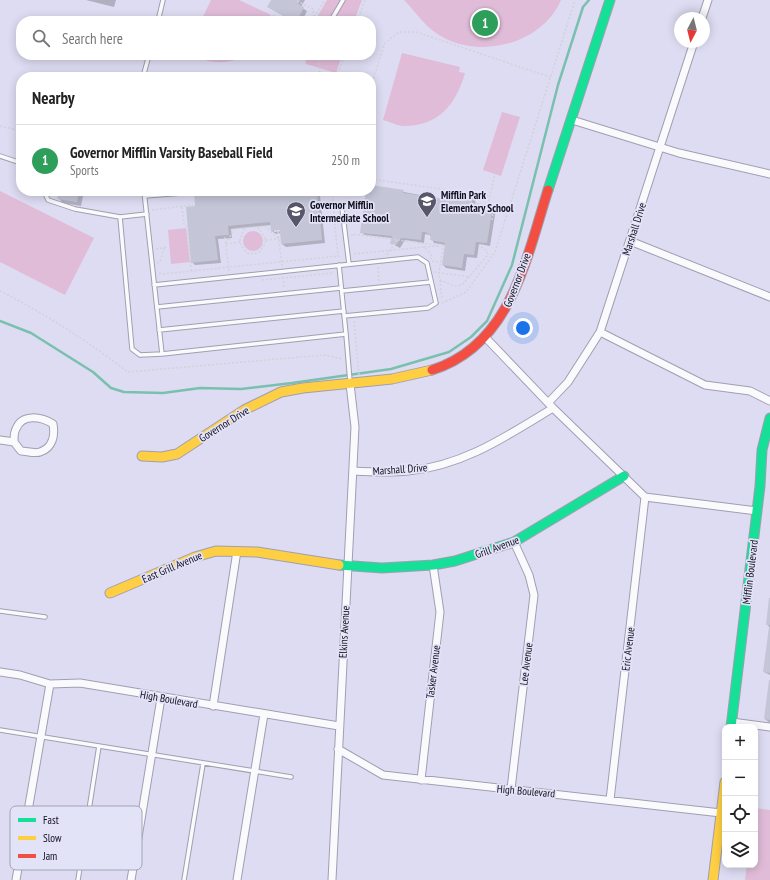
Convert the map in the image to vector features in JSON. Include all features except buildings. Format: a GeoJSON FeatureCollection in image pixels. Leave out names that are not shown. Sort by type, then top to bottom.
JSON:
{"type":"FeatureCollection","features":[{"type":"Feature","properties":{"kind":"street","name":"Governor Drive"},"geometry":{"type":"LineString","coordinates":[[142,456],[164,458],[180,452],[252,406],[274,394],[304,388],[393,380],[431,372],[455,361],[486,338],[504,312],[516,289],[610,0]]}},
{"type":"Feature","properties":{"kind":"street"},"geometry":{"type":"LineString","coordinates":[[704,12],[708,0]]}},
{"type":"Feature","properties":{"kind":"street","name":"Marshall Drive"},"geometry":{"type":"LineString","coordinates":[[353,471],[409,471],[459,460],[502,440],[551,405],[568,382],[600,332],[692,48]]}},
{"type":"Feature","properties":{"kind":"street"},"geometry":{"type":"LineString","coordinates":[[572,120],[660,148],[770,174]]}},
{"type":"Feature","properties":{"kind":"street"},"geometry":{"type":"LineString","coordinates":[[630,241],[770,297]]}},
{"type":"Feature","properties":{"kind":"street"},"geometry":{"type":"LineString","coordinates":[[600,332],[705,385],[750,392],[770,401]]}},
{"type":"Feature","properties":{"kind":"street"},"geometry":{"type":"LineString","coordinates":[[486,338],[551,405],[645,497],[757,511]]}},
{"type":"Feature","properties":{"kind":"street","name":"Elkins Avenue"},"geometry":{"type":"LineString","coordinates":[[332,880],[355,427],[350,384]]}},
{"type":"Feature","properties":{"kind":"street"},"geometry":{"type":"LineString","coordinates":[[0,440],[14,442],[21,451],[40,452],[50,445],[55,434],[53,424],[43,418],[31,418],[21,422],[16,429],[14,442]]}},
{"type":"Feature","properties":{"kind":"street","name":"Mifflin Boulevard"},"geometry":{"type":"LineString","coordinates":[[732,724],[757,511],[762,450],[770,418]]}},
{"type":"Feature","properties":{"kind":"street","name":"Grill Avenue"},"geometry":{"type":"LineString","coordinates":[[237,551],[257,552],[348,566],[382,568],[433,565],[470,557],[514,542],[624,476]]}},
{"type":"Feature","properties":{"kind":"street","name":"Eric Avenue"},"geometry":{"type":"LineString","coordinates":[[610,800],[645,497]]}},
{"type":"Feature","properties":{"kind":"street","name":"Lee Avenue"},"geometry":{"type":"LineString","coordinates":[[511,789],[534,595],[529,575],[514,542]]}},
{"type":"Feature","properties":{"kind":"street","name":"East Grill Avenue"},"geometry":{"type":"LineString","coordinates":[[110,593],[205,553],[216,550],[237,551]]}},
{"type":"Feature","properties":{"kind":"street"},"geometry":{"type":"LineString","coordinates":[[213,706],[237,551]]}},
{"type":"Feature","properties":{"kind":"street","name":"Tasker Avenue"},"geometry":{"type":"LineString","coordinates":[[421,780],[440,612],[433,565]]}},
{"type":"Feature","properties":{"kind":"street","name":"High Boulevard"},"geometry":{"type":"LineString","coordinates":[[0,672],[20,674],[50,684],[80,683],[161,698],[339,726]]}},
{"type":"Feature","properties":{"kind":"street"},"geometry":{"type":"LineString","coordinates":[[29,806],[50,684]]}},
{"type":"Feature","properties":{"kind":"street"},"geometry":{"type":"LineString","coordinates":[[142,811],[161,698]]}},
{"type":"Feature","properties":{"kind":"street"},"geometry":{"type":"LineString","coordinates":[[238,880],[264,714]]}},
{"type":"Feature","properties":{"kind":"street"},"geometry":{"type":"LineString","coordinates":[[758,726],[770,727]]}},
{"type":"Feature","properties":{"kind":"street","name":"High Boulevard"},"geometry":{"type":"LineString","coordinates":[[338,749],[369,769],[383,775],[721,813]]}},
{"type":"Feature","properties":{"kind":"street"},"geometry":{"type":"LineString","coordinates":[[713,880],[723,796]]}},
{"type":"Feature","properties":{"kind":"street"},"geometry":{"type":"LineString","coordinates":[[16,880],[18,870]]}},
{"type":"Feature","properties":{"kind":"street"},"geometry":{"type":"LineString","coordinates":[[131,880],[133,870]]}},
{"type":"Feature","properties":{"kind":"lane"},"geometry":{"type":"LineString","coordinates":[[159,16],[163,0]]}},
{"type":"Feature","properties":{"kind":"lane"},"geometry":{"type":"LineString","coordinates":[[334,16],[343,0]]}},
{"type":"Feature","properties":{"kind":"lane"},"geometry":{"type":"LineString","coordinates":[[144,72],[148,60]]}},
{"type":"Feature","properties":{"kind":"lane"},"geometry":{"type":"LineString","coordinates":[[0,156],[16,161]]}},
{"type":"Feature","properties":{"kind":"lane"},"geometry":{"type":"LineString","coordinates":[[46,196],[48,200],[75,209],[120,217],[147,214]]}},
{"type":"Feature","properties":{"kind":"lane"},"geometry":{"type":"LineString","coordinates":[[145,196],[162,354]]}},
{"type":"Feature","properties":{"kind":"lane"},"geometry":{"type":"LineString","coordinates":[[342,208],[349,264]]}},
{"type":"Feature","properties":{"kind":"lane"},"geometry":{"type":"LineString","coordinates":[[120,217],[132,349],[140,355],[162,354],[346,334]]}},
{"type":"Feature","properties":{"kind":"lane"},"geometry":{"type":"LineString","coordinates":[[154,285],[418,257],[427,263],[436,303],[428,308],[344,316]]}},
{"type":"Feature","properties":{"kind":"lane"},"geometry":{"type":"LineString","coordinates":[[339,265],[350,384]]}},
{"type":"Feature","properties":{"kind":"lane"},"geometry":{"type":"LineString","coordinates":[[157,306],[431,282]]}},
{"type":"Feature","properties":{"kind":"lane"},"geometry":{"type":"LineString","coordinates":[[159,330],[344,311]]}},
{"type":"Feature","properties":{"kind":"lane"},"geometry":{"type":"LineString","coordinates":[[0,611],[45,618]]}},
{"type":"Feature","properties":{"kind":"lane"},"geometry":{"type":"LineString","coordinates":[[0,730],[291,777]]}},
{"type":"Feature","properties":{"kind":"lane"},"geometry":{"type":"LineString","coordinates":[[90,806],[99,746]]}},
{"type":"Feature","properties":{"kind":"lane"},"geometry":{"type":"LineString","coordinates":[[184,880],[203,764]]}},
{"type":"Feature","properties":{"kind":"lane"},"geometry":{"type":"LineString","coordinates":[[78,880],[80,870]]}},
{"type":"Feature","properties":{"kind":"path"},"geometry":{"type":"LineString","coordinates":[[315,16],[325,0]]}},
{"type":"Feature","properties":{"kind":"path"},"geometry":{"type":"LineString","coordinates":[[359,16],[365,0]]}},
{"type":"Feature","properties":{"kind":"path"},"geometry":{"type":"LineString","coordinates":[[440,280],[442,303],[466,292],[495,252],[575,0]]}},
{"type":"Feature","properties":{"kind":"path"},"geometry":{"type":"LineString","coordinates":[[297,1],[313,9],[314,16]]}},
{"type":"Feature","properties":{"kind":"path"},"geometry":{"type":"LineString","coordinates":[[376,72],[385,43],[399,32],[416,32],[550,77]]}},
{"type":"Feature","properties":{"kind":"path"},"geometry":{"type":"LineString","coordinates":[[318,60],[320,72]]}},
{"type":"Feature","properties":{"kind":"path"},"geometry":{"type":"LineString","coordinates":[[338,72],[343,60]]}},
{"type":"Feature","properties":{"kind":"path"},"geometry":{"type":"LineString","coordinates":[[0,126],[16,130]]}},
{"type":"Feature","properties":{"kind":"path"},"geometry":{"type":"LineString","coordinates":[[492,220],[494,205],[488,204],[495,174]]}},
{"type":"Feature","properties":{"kind":"path"},"geometry":{"type":"LineString","coordinates":[[376,180],[490,196]]}},
{"type":"Feature","properties":{"kind":"path"},"geometry":{"type":"LineString","coordinates":[[157,272],[162,274],[338,256],[332,196]]}},
{"type":"Feature","properties":{"kind":"path"},"geometry":{"type":"LineString","coordinates":[[151,210],[193,206]]}},
{"type":"Feature","properties":{"kind":"path"},"geometry":{"type":"LineString","coordinates":[[182,207],[184,224],[187,226],[191,271]]}},
{"type":"Feature","properties":{"kind":"path"},"geometry":{"type":"LineString","coordinates":[[226,244],[234,229],[265,226],[279,239]]}},
{"type":"Feature","properties":{"kind":"path"},"geometry":{"type":"LineString","coordinates":[[258,227],[266,240]]}},
{"type":"Feature","properties":{"kind":"path"},"geometry":{"type":"LineString","coordinates":[[245,228],[240,242],[242,248],[249,254],[258,253],[264,246],[266,240]]}},
{"type":"Feature","properties":{"kind":"path"},"geometry":{"type":"LineString","coordinates":[[278,232],[284,294]]}},
{"type":"Feature","properties":{"kind":"path"},"geometry":{"type":"LineString","coordinates":[[225,237],[229,277]]}},
{"type":"Feature","properties":{"kind":"path"},"geometry":{"type":"LineString","coordinates":[[266,240],[279,239]]}},
{"type":"Feature","properties":{"kind":"path"},"geometry":{"type":"LineString","coordinates":[[226,244],[240,242]]}},
{"type":"Feature","properties":{"kind":"path"},"geometry":{"type":"LineString","coordinates":[[424,247],[443,246]]}},
{"type":"Feature","properties":{"kind":"path"},"geometry":{"type":"LineString","coordinates":[[156,256],[155,249],[168,247]]}},
{"type":"Feature","properties":{"kind":"path"},"geometry":{"type":"LineString","coordinates":[[157,267],[156,263],[160,262],[164,248]]}},
{"type":"Feature","properties":{"kind":"path"},"geometry":{"type":"LineString","coordinates":[[439,273],[470,277]]}},
{"type":"Feature","properties":{"kind":"path"},"geometry":{"type":"LineString","coordinates":[[360,383],[354,321],[361,320]]}},
{"type":"Feature","properties":{"kind":"shaded area"},"geometry":{"type":"Polygon","coordinates":[[[211,0],[239,0],[271,15],[270,16],[203,16],[211,0]]]}},
{"type":"Feature","properties":{"kind":"shaded area"},"geometry":{"type":"Polygon","coordinates":[[[327,0],[362,0],[356,16],[318,16],[327,0]]]}},
{"type":"Feature","properties":{"kind":"shaded area"},"geometry":{"type":"Polygon","coordinates":[[[404,0],[561,0],[552,15],[539,28],[524,38],[506,44],[488,47],[470,46],[452,41],[436,33],[423,22],[404,0]]]}},
{"type":"Feature","properties":{"kind":"shaded area"},"geometry":{"type":"Polygon","coordinates":[[[402,53],[460,67],[459,72],[465,73],[457,94],[451,103],[444,111],[427,122],[404,126],[383,120],[402,53]]]}},
{"type":"Feature","properties":{"kind":"shaded area"},"geometry":{"type":"Polygon","coordinates":[[[205,60],[233,60],[226,62],[212,62],[205,60]]]}},
{"type":"Feature","properties":{"kind":"shaded area"},"geometry":{"type":"Polygon","coordinates":[[[306,60],[340,60],[336,72],[306,64],[306,60]]]}},
{"type":"Feature","properties":{"kind":"shaded area"},"geometry":{"type":"Polygon","coordinates":[[[502,112],[520,117],[501,176],[483,170],[502,112]]]}},
{"type":"Feature","properties":{"kind":"shaded area"},"geometry":{"type":"Polygon","coordinates":[[[0,191],[94,238],[65,295],[0,262],[0,191]]]}},
{"type":"Feature","properties":{"kind":"shaded area"},"geometry":{"type":"Polygon","coordinates":[[[186,228],[190,262],[171,264],[168,230],[186,228]]]}},
{"type":"Feature","properties":{"kind":"shaded area"},"geometry":{"type":"Polygon","coordinates":[[[253,231],[260,234],[263,241],[260,248],[253,251],[246,248],[243,241],[246,234],[253,231]]]}},
{"type":"Feature","properties":{"kind":"shaded area"},"geometry":{"type":"Polygon","coordinates":[[[758,808],[770,810],[770,880],[745,880],[747,868],[758,868],[758,808]]]}},
{"type":"Feature","properties":{"kind":"waterway"},"geometry":{"type":"LineString","coordinates":[[0,321],[31,333],[93,372],[111,388],[124,392],[163,393],[200,388],[241,389],[292,383],[391,369],[449,352],[471,337],[487,321],[512,265],[558,85],[583,7],[589,0]]}},
{"type":"Feature","properties":{"kind":"traffic: fast"},"geometry":{"type":"LineString","coordinates":[[548,190],[610,0]]}},
{"type":"Feature","properties":{"kind":"traffic: fast"},"geometry":{"type":"LineString","coordinates":[[731,724],[760,486],[762,450],[770,418]]}},
{"type":"Feature","properties":{"kind":"traffic: fast"},"geometry":{"type":"LineString","coordinates":[[339,565],[382,568],[433,565],[455,561],[514,542],[624,476]]}},
{"type":"Feature","properties":{"kind":"traffic: slow"},"geometry":{"type":"LineString","coordinates":[[142,456],[162,457],[177,454],[244,410],[281,392],[303,388],[392,379],[432,370]]}},
{"type":"Feature","properties":{"kind":"traffic: slow"},"geometry":{"type":"LineString","coordinates":[[110,593],[195,557],[216,551],[257,552],[339,565]]}},
{"type":"Feature","properties":{"kind":"traffic: slow"},"geometry":{"type":"LineString","coordinates":[[713,880],[723,796]]}},
{"type":"Feature","properties":{"kind":"traffic: jam"},"geometry":{"type":"LineString","coordinates":[[432,370],[459,358],[480,341],[498,320],[522,271],[532,244],[548,190]]}},
{"type":"Feature","properties":{"kind":"place","name":"Governor Mifflin Varsity Baseball Field"},"geometry":{"type":"Point","coordinates":[485,23]}},
{"type":"Feature","properties":{"kind":"place","name":"Mifflin Park Elementary School"},"geometry":{"type":"Point","coordinates":[427,218]}},
{"type":"Feature","properties":{"kind":"place","name":"Governor Mifflin Intermediate School"},"geometry":{"type":"Point","coordinates":[296,228]}}]}
